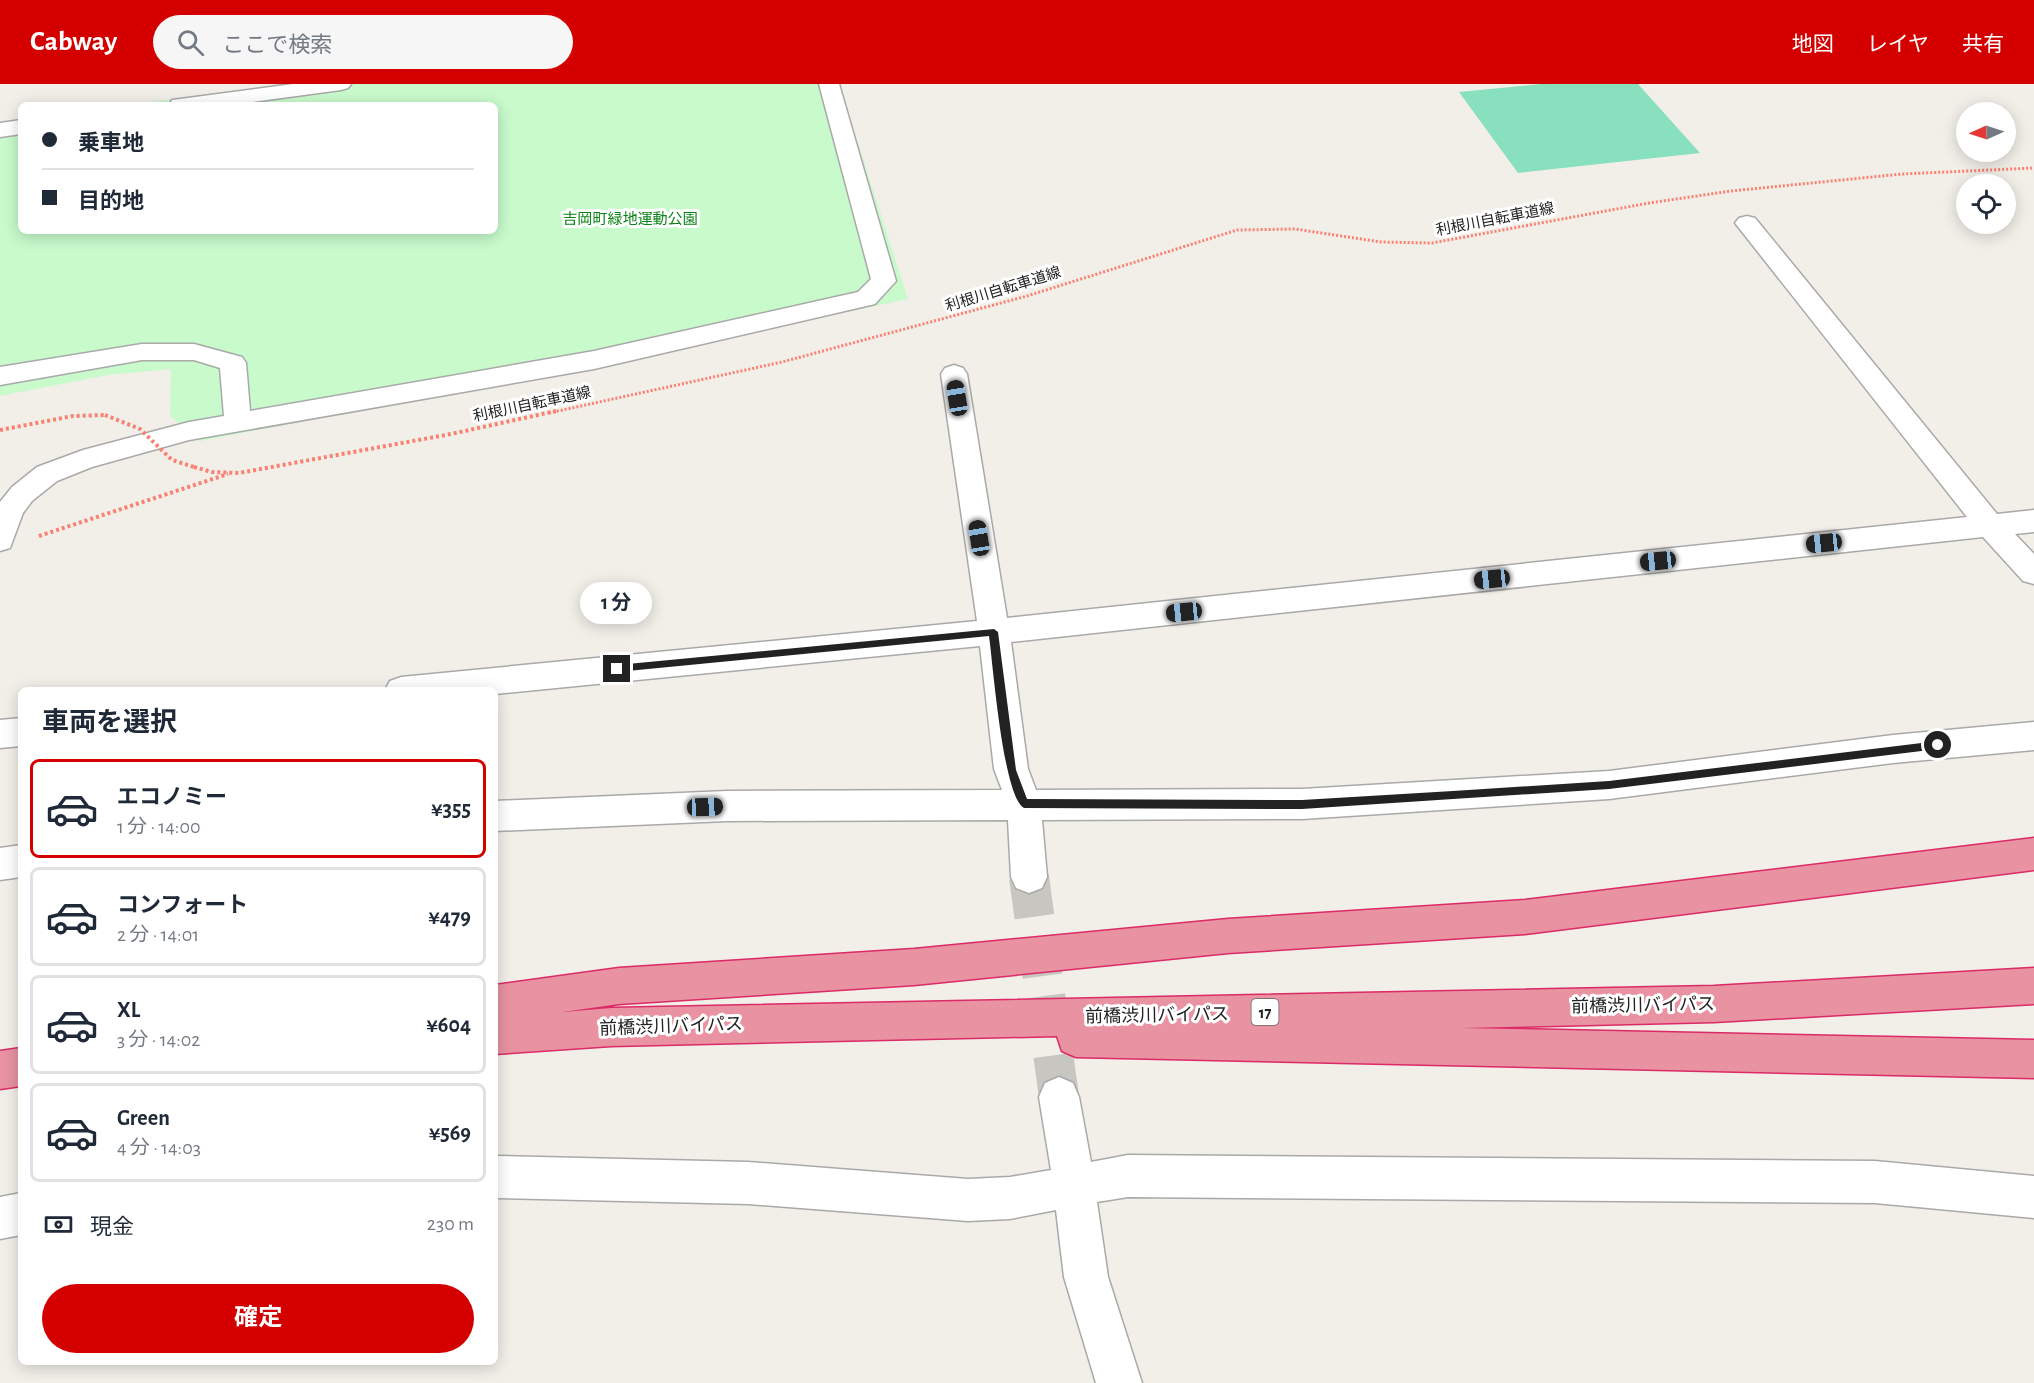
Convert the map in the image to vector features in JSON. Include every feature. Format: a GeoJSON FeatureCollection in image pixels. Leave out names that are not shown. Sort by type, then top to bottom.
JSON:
{"type":"FeatureCollection","features":[{"type":"Feature","properties":{"kind":"highway"},"geometry":{"type":"LineString","coordinates":[[498,1003],[619,986],[914,967],[1228,936],[1525,917],[2034,854]]}},
{"type":"Feature","properties":{"kind":"highway","name":"前橋渋川バイパス"},"geometry":{"type":"LineString","coordinates":[[498,1035],[611,1027],[1714,1004],[2034,986]]}},
{"type":"Feature","properties":{"kind":"highway"},"geometry":{"type":"LineString","coordinates":[[611,1027],[2034,1059]]}},
{"type":"Feature","properties":{"kind":"highway"},"geometry":{"type":"LineString","coordinates":[[0,1070],[18,1067]]}},
{"type":"Feature","properties":{"kind":"street"},"geometry":{"type":"LineString","coordinates":[[203,102],[341,84]]}},
{"type":"Feature","properties":{"kind":"street"},"geometry":{"type":"LineString","coordinates":[[0,540],[10,510],[22,494],[47,474],[84,460],[189,431],[594,360],[866,298],[884,281],[829,84]]}},
{"type":"Feature","properties":{"kind":"street"},"geometry":{"type":"LineString","coordinates":[[0,130],[18,127]]}},
{"type":"Feature","properties":{"kind":"street"},"geometry":{"type":"LineString","coordinates":[[1747,223],[1990,526],[2034,573]]}},
{"type":"Feature","properties":{"kind":"street"},"geometry":{"type":"LineString","coordinates":[[0,376],[142,352],[194,352],[233,363],[238,423]]}},
{"type":"Feature","properties":{"kind":"street"},"geometry":{"type":"LineString","coordinates":[[954,374],[994,632],[1011,770],[1024,804],[1029,877]]}},
{"type":"Feature","properties":{"kind":"street"},"geometry":{"type":"LineString","coordinates":[[432,687],[994,632],[2034,521]]}},
{"type":"Feature","properties":{"kind":"street"},"geometry":{"type":"LineString","coordinates":[[0,734],[18,732]]}},
{"type":"Feature","properties":{"kind":"street"},"geometry":{"type":"LineString","coordinates":[[498,816],[727,806],[1302,804],[1585,786],[1893,749],[2034,736]]}},
{"type":"Feature","properties":{"kind":"street"},"geometry":{"type":"LineString","coordinates":[[0,864],[18,861]]}},
{"type":"Feature","properties":{"kind":"street"},"geometry":{"type":"LineString","coordinates":[[1059,1096],[1086,1277],[1119,1383]]}},
{"type":"Feature","properties":{"kind":"street"},"geometry":{"type":"LineString","coordinates":[[498,1177],[748,1183],[968,1200],[1010,1198],[1128,1176],[1875,1182],[2034,1197]]}},
{"type":"Feature","properties":{"kind":"street"},"geometry":{"type":"LineString","coordinates":[[0,1218],[18,1215]]}},
{"type":"Feature","properties":{"kind":"path","name":"利根川自転車道線"},"geometry":{"type":"LineString","coordinates":[[0,430],[73,416],[105,415],[140,429],[172,460],[212,472],[232,473],[451,434],[782,362],[1027,296],[1237,230],[1295,229],[1381,242],[1432,243],[1650,202],[1731,191],[1902,174],[2034,168]]}},
{"type":"Feature","properties":{"kind":"path"},"geometry":{"type":"LineString","coordinates":[[34,538],[232,473]]}},
{"type":"Feature","properties":{"kind":"green space","name":"吉岡町緑地運動公園"},"geometry":{"type":"Polygon","coordinates":[[[281,84],[839,84],[908,299],[598,365],[200,441],[170,416],[171,369],[108,375],[0,396],[0,123],[18,120],[18,234],[498,234],[498,102],[152,102],[281,84]]]}},
{"type":"Feature","properties":{"kind":"green space"},"geometry":{"type":"Polygon","coordinates":[[[1542,84],[1638,84],[1700,153],[1518,173],[1459,92],[1542,84]]]}},
{"type":"Feature","properties":{"kind":"tunnel"},"geometry":{"type":"LineString","coordinates":[[1029,877],[1059,1097]]}},
{"type":"Feature","properties":{"kind":"route"},"geometry":{"type":"LineString","coordinates":[[617,669],[994,632],[1011,770],[1024,804],[1302,804],[1609,785],[1938,745]]}}]}
